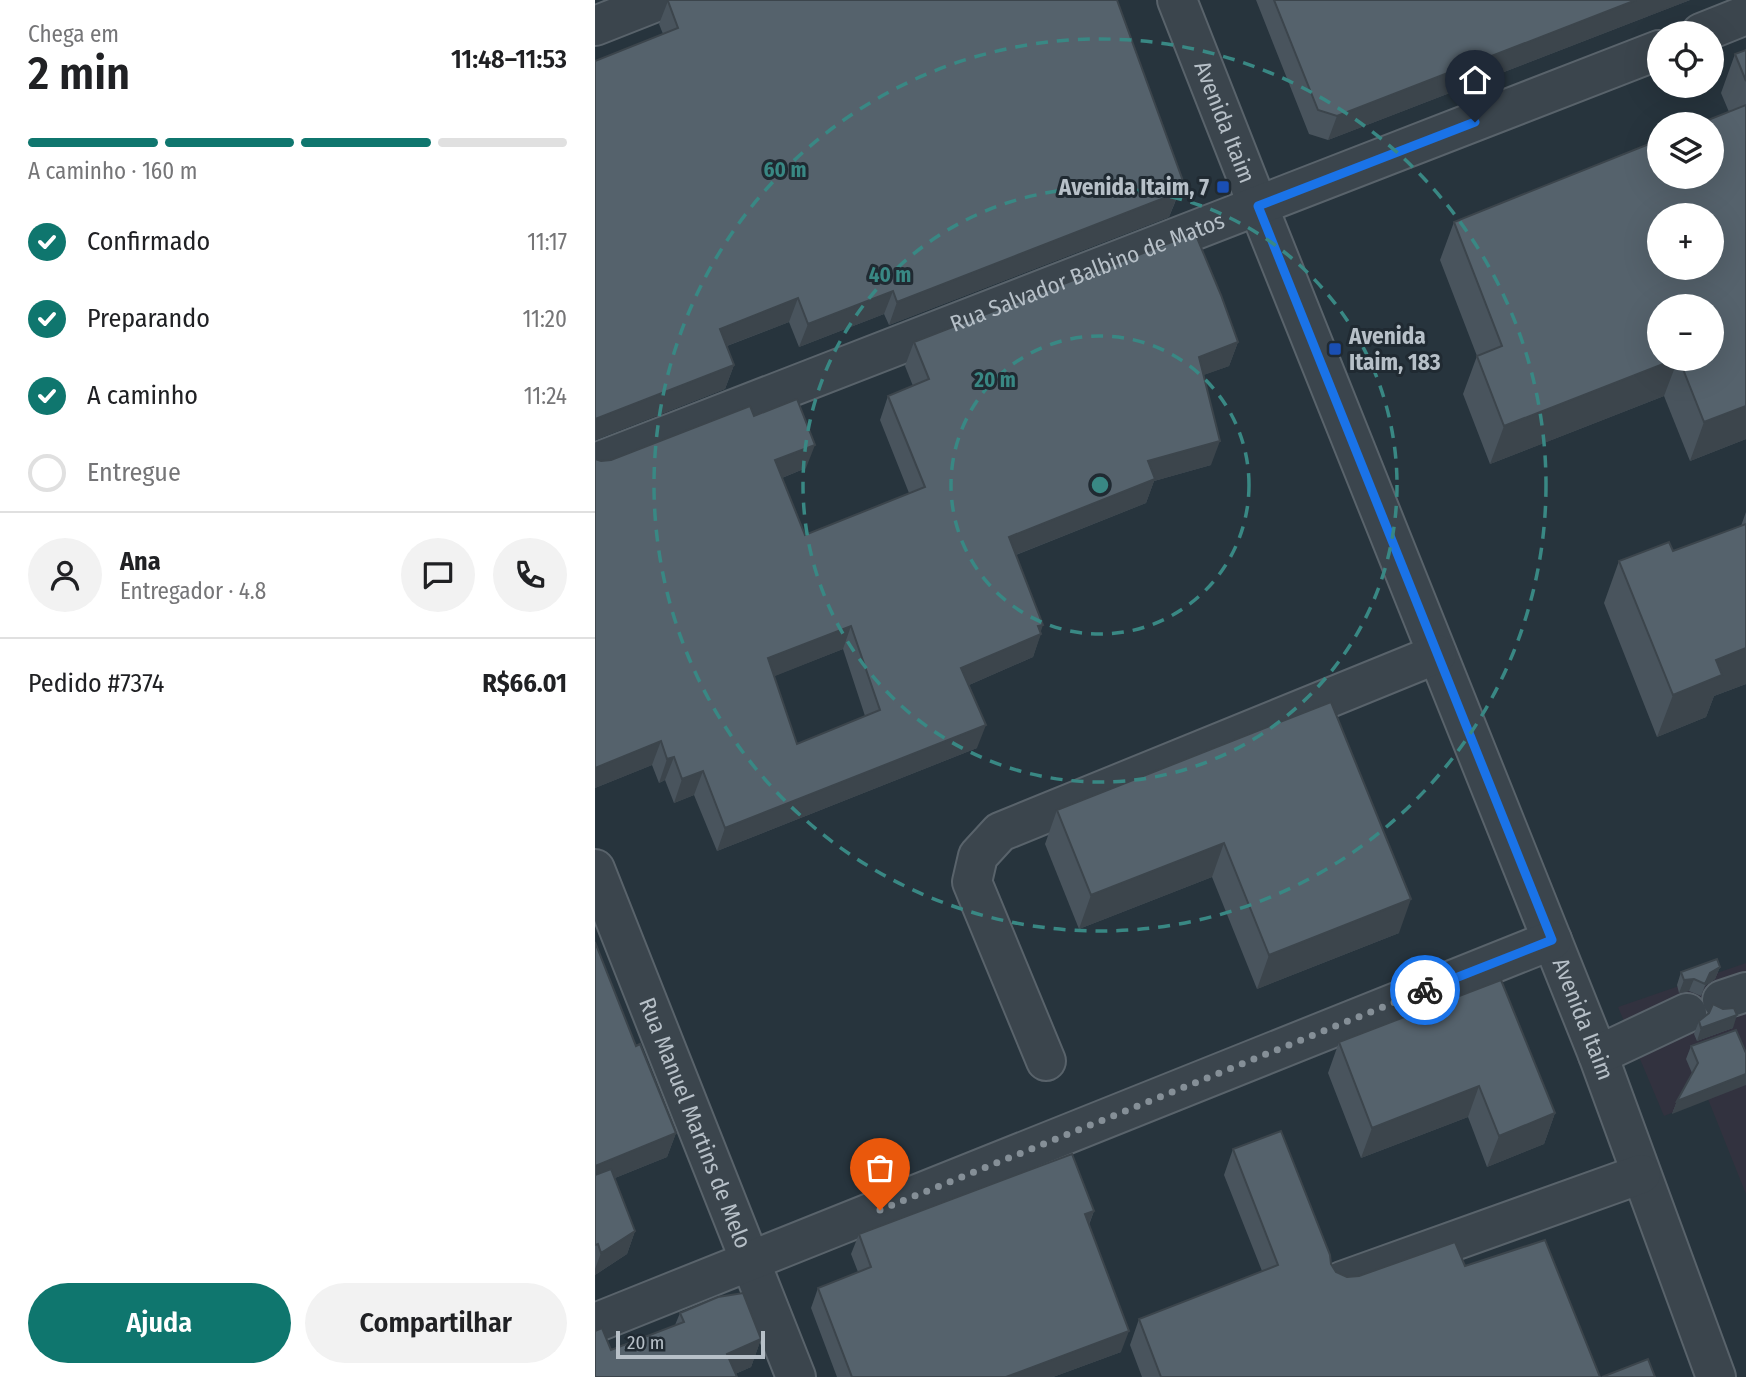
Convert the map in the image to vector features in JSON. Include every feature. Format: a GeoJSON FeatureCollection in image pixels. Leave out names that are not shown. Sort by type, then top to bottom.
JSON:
{"type":"FeatureCollection","features":[{"type":"Feature","properties":{"kind":"street"},"geometry":{"type":"LineString","coordinates":[[595,26],[661,0]]}},
{"type":"Feature","properties":{"kind":"street","name":"Avenida Itaim"},"geometry":{"type":"LineString","coordinates":[[1177,0],[1598,1055],[1716,1377]]}},
{"type":"Feature","properties":{"kind":"street"},"geometry":{"type":"LineString","coordinates":[[1724,24],[1746,15]]}},
{"type":"Feature","properties":{"kind":"street","name":"Rua Salvador Balbino de Matos"},"geometry":{"type":"LineString","coordinates":[[595,463],[1647,55]]}},
{"type":"Feature","properties":{"kind":"street"},"geometry":{"type":"LineString","coordinates":[[1046,1061],[972,882],[978,856],[1000,832],[1437,654]]}},
{"type":"Feature","properties":{"kind":"street","name":"Rua Manuel Martins de Melo"},"geometry":{"type":"LineString","coordinates":[[595,869],[796,1377]]}},
{"type":"Feature","properties":{"kind":"street"},"geometry":{"type":"LineString","coordinates":[[595,1322],[751,1262],[1552,940]]}},
{"type":"Feature","properties":{"kind":"street"},"geometry":{"type":"LineString","coordinates":[[1598,1055],[1687,1013]]}},
{"type":"Feature","properties":{"kind":"street"},"geometry":{"type":"LineString","coordinates":[[1342,1281],[1641,1174]]}},
{"type":"Feature","properties":{"kind":"shaded area"},"geometry":{"type":"Polygon","coordinates":[[[1746,963],[1746,1194],[1708,1099],[1664,1116],[1618,1007],[1746,963]]]}},
{"type":"Feature","properties":{"kind":"building"},"geometry":{"type":"Polygon","coordinates":[[[669,0],[1117,0],[1183,181],[1174,185],[1177,193],[897,302],[893,291],[808,324],[798,298],[720,329],[734,365],[595,419],[595,61],[678,28],[669,0]]]}},
{"type":"Feature","properties":{"kind":"building"},"geometry":{"type":"Polygon","coordinates":[[[1274,0],[1636,0],[1337,116],[1318,110],[1274,0]]]}},
{"type":"Feature","properties":{"kind":"building"},"geometry":{"type":"Polygon","coordinates":[[[1746,50],[1746,81],[1735,54],[1746,50]]]}},
{"type":"Feature","properties":{"kind":"building"},"geometry":{"type":"Polygon","coordinates":[[[1746,105],[1746,406],[1704,422],[1684,371],[1724,371],[1724,294],[1647,294],[1647,370],[1504,426],[1477,356],[1502,346],[1454,222],[1647,145],[1647,189],[1724,189],[1724,114],[1746,105]]]}},
{"type":"Feature","properties":{"kind":"building"},"geometry":{"type":"Polygon","coordinates":[[[1195,233],[1238,342],[1199,357],[1220,441],[1148,461],[1155,479],[1009,537],[1043,625],[1038,626],[1041,634],[961,668],[986,725],[725,828],[703,771],[682,779],[674,757],[667,759],[661,741],[595,768],[595,459],[611,460],[750,406],[754,416],[797,399],[815,445],[775,460],[805,535],[925,487],[888,396],[929,379],[914,342],[1195,233]],[[851,626],[768,658],[797,744],[880,710],[851,626]]]}},
{"type":"Feature","properties":{"kind":"building"},"geometry":{"type":"Polygon","coordinates":[[[1746,524],[1746,648],[1716,660],[1722,675],[1673,695],[1619,561],[1669,542],[1673,551],[1746,524]]]}},
{"type":"Feature","properties":{"kind":"building"},"geometry":{"type":"Polygon","coordinates":[[[1331,702],[1411,899],[1269,955],[1224,843],[1091,895],[1057,810],[1331,702]]]}},
{"type":"Feature","properties":{"kind":"building"},"geometry":{"type":"Polygon","coordinates":[[[595,942],[636,1046],[640,1044],[676,1133],[595,1166],[595,942]]]}},
{"type":"Feature","properties":{"kind":"building"},"geometry":{"type":"Polygon","coordinates":[[[1717,959],[1720,967],[1710,973],[1705,984],[1694,979],[1684,980],[1681,972],[1717,959]]]}},
{"type":"Feature","properties":{"kind":"building"},"geometry":{"type":"Polygon","coordinates":[[[1501,980],[1555,1113],[1499,1136],[1479,1086],[1372,1128],[1339,1042],[1501,980]]]}},
{"type":"Feature","properties":{"kind":"building"},"geometry":{"type":"Polygon","coordinates":[[[1713,1004],[1723,1009],[1734,1008],[1737,1015],[1701,1028],[1699,1021],[1709,1013],[1713,1004]]]}},
{"type":"Feature","properties":{"kind":"building"},"geometry":{"type":"Polygon","coordinates":[[[1736,1030],[1746,1053],[1746,1074],[1677,1101],[1698,1063],[1691,1046],[1736,1030]]]}},
{"type":"Feature","properties":{"kind":"building"},"geometry":{"type":"Polygon","coordinates":[[[1281,1131],[1336,1272],[1347,1277],[1359,1276],[1455,1242],[1465,1266],[1545,1240],[1600,1377],[1161,1377],[1139,1319],[1278,1265],[1233,1149],[1281,1131]]]}},
{"type":"Feature","properties":{"kind":"building"},"geometry":{"type":"Polygon","coordinates":[[[1072,1154],[1094,1211],[1085,1214],[1129,1331],[1006,1377],[852,1377],[818,1288],[871,1267],[859,1234],[1072,1154]]]}},
{"type":"Feature","properties":{"kind":"building"},"geometry":{"type":"Polygon","coordinates":[[[611,1169],[635,1231],[601,1253],[598,1244],[595,1245],[595,1175],[611,1169]]]}},
{"type":"Feature","properties":{"kind":"building"},"geometry":{"type":"Polygon","coordinates":[[[743,1293],[761,1339],[727,1354],[737,1377],[595,1377],[595,1331],[602,1328],[611,1350],[684,1322],[680,1313],[718,1297],[743,1293]]]}},
{"type":"Feature","properties":{"kind":"building"},"geometry":{"type":"Polygon","coordinates":[[[1648,1359],[1655,1377],[1602,1377],[1648,1359]]]}},
{"type":"Feature","properties":{"kind":"way so far"},"geometry":{"type":"LineString","coordinates":[[880,1210],[1425,990]]}},
{"type":"Feature","properties":{"kind":"place","name":"Avenida Itaim, 7"},"geometry":{"type":"Point","coordinates":[1223,187]}},
{"type":"Feature","properties":{"kind":"place","name":"Avenida Itaim, 183"},"geometry":{"type":"Point","coordinates":[1335,349]}},
{"type":"Feature","properties":{"kind":"route"},"geometry":{"type":"LineString","coordinates":[[1425,990],[1552,940],[1258,206],[1475,122]]}}]}
